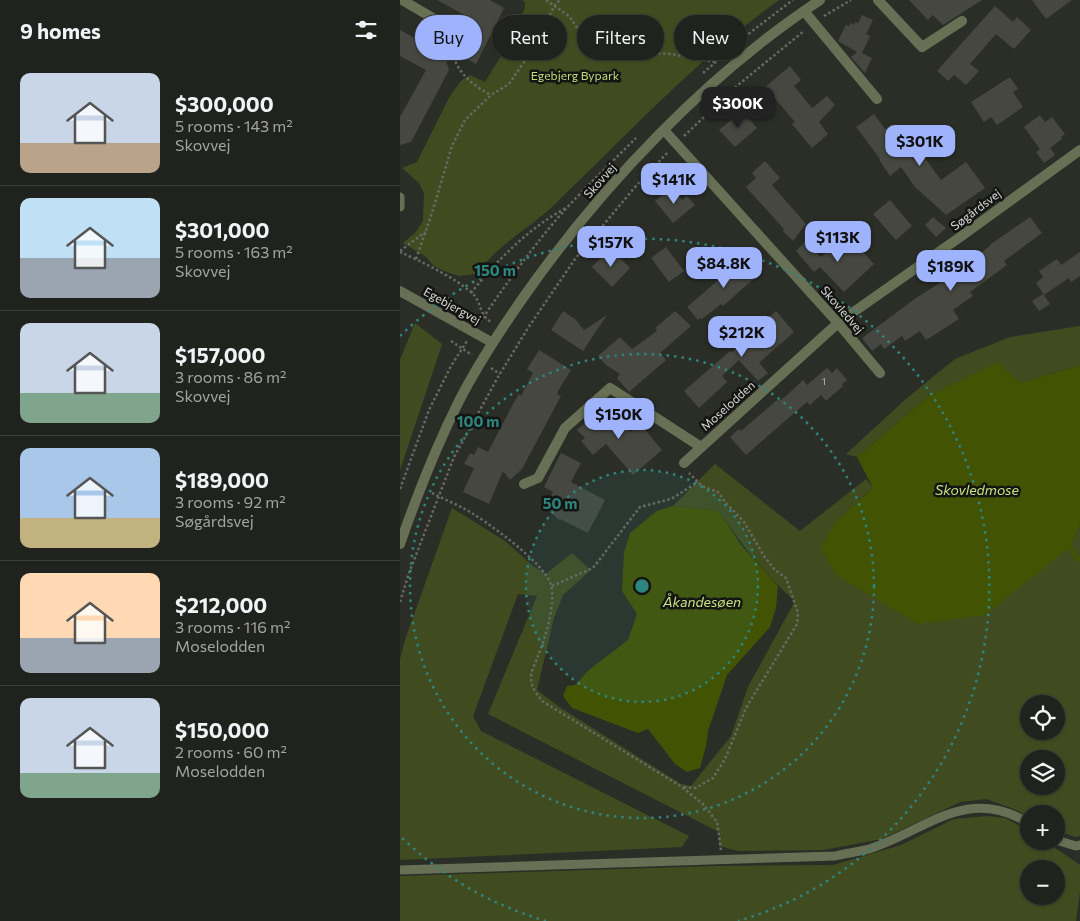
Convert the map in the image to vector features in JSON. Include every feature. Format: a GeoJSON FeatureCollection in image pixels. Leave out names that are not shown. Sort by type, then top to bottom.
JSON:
{"type":"FeatureCollection","features":[{"type":"Feature","properties":{"kind":"street"},"geometry":{"type":"LineString","coordinates":[[402,0],[428,15]]}},
{"type":"Feature","properties":{"kind":"street","name":"Skovvej"},"geometry":{"type":"LineString","coordinates":[[400,544],[421,488],[460,400],[493,343],[551,258],[610,188],[664,130],[758,44],[820,0]]}},
{"type":"Feature","properties":{"kind":"street"},"geometry":{"type":"LineString","coordinates":[[878,0],[922,47],[962,21]]}},
{"type":"Feature","properties":{"kind":"street"},"geometry":{"type":"LineString","coordinates":[[804,11],[877,99]]}},
{"type":"Feature","properties":{"kind":"street","name":"Skovledvej"},"geometry":{"type":"LineString","coordinates":[[664,130],[838,323],[880,373]]}},
{"type":"Feature","properties":{"kind":"street","name":"Søgårdsvej"},"geometry":{"type":"LineString","coordinates":[[838,323],[1080,150]]}},
{"type":"Feature","properties":{"kind":"street","name":"Egebjergvej"},"geometry":{"type":"LineString","coordinates":[[400,291],[493,343]]}},
{"type":"Feature","properties":{"kind":"street","name":"Moselodden"},"geometry":{"type":"LineString","coordinates":[[684,463],[838,323]]}},
{"type":"Feature","properties":{"kind":"street","name":"Moselodden"},"geometry":{"type":"LineString","coordinates":[[524,484],[538,478],[565,428],[610,388],[701,447]]}},
{"type":"Feature","properties":{"kind":"lane"},"geometry":{"type":"LineString","coordinates":[[400,197],[400,206]]}},
{"type":"Feature","properties":{"kind":"lane"},"geometry":{"type":"LineString","coordinates":[[400,870],[834,856],[871,848],[954,812],[976,808],[994,809],[1020,818]]}},
{"type":"Feature","properties":{"kind":"lane"},"geometry":{"type":"LineString","coordinates":[[1065,842],[1080,846]]}},
{"type":"Feature","properties":{"kind":"path"},"geometry":{"type":"LineString","coordinates":[[546,0],[569,16],[580,32],[594,41],[622,51],[671,54],[708,60],[729,69]]}},
{"type":"Feature","properties":{"kind":"path"},"geometry":{"type":"LineString","coordinates":[[553,0],[555,5]]}},
{"type":"Feature","properties":{"kind":"path"},"geometry":{"type":"LineString","coordinates":[[416,259],[452,146],[465,120],[491,95],[509,84],[524,62],[555,5],[560,0]]}},
{"type":"Feature","properties":{"kind":"path"},"geometry":{"type":"LineString","coordinates":[[400,602],[409,573],[454,457],[498,377],[528,328],[575,259],[635,187],[738,86],[814,22],[850,0]]}},
{"type":"Feature","properties":{"kind":"path"},"geometry":{"type":"LineString","coordinates":[[454,60],[455,64],[479,89],[491,95]]}},
{"type":"Feature","properties":{"kind":"path"},"geometry":{"type":"LineString","coordinates":[[471,293],[492,266],[505,254],[550,216],[569,206]]}},
{"type":"Feature","properties":{"kind":"path"},"geometry":{"type":"LineString","coordinates":[[426,231],[400,252],[447,276],[471,293],[480,306],[484,317]]}},
{"type":"Feature","properties":{"kind":"path"},"geometry":{"type":"LineString","coordinates":[[451,341],[462,348]]}},
{"type":"Feature","properties":{"kind":"path"},"geometry":{"type":"LineString","coordinates":[[400,489],[429,410],[460,352]]}},
{"type":"Feature","properties":{"kind":"path"},"geometry":{"type":"LineString","coordinates":[[682,787],[696,788],[714,778],[725,759],[746,708],[798,621],[798,613],[786,578],[775,570],[764,556],[744,522],[726,504],[718,492],[702,486],[690,474],[684,463]]}},
{"type":"Feature","properties":{"kind":"path"},"geometry":{"type":"LineString","coordinates":[[552,586],[593,568],[640,507],[671,500],[698,482]]}},
{"type":"Feature","properties":{"kind":"path"},"geometry":{"type":"LineString","coordinates":[[421,488],[464,509],[512,542],[538,564],[549,578],[552,586],[551,611],[540,653],[530,676],[533,689],[542,701],[682,787],[703,804],[716,822],[722,860]]}},
{"type":"Feature","properties":{"kind":"green space","name":"Egebjerg Bypark"},"geometry":{"type":"Polygon","coordinates":[[[522,0],[779,0],[747,25],[747,15],[674,15],[674,60],[704,60],[549,210],[498,250],[475,274],[459,276],[434,266],[426,257],[403,243],[415,233],[423,221],[424,193],[419,183],[402,168],[417,162],[450,96],[461,81],[470,75],[485,82],[499,60],[567,60],[567,15],[522,15],[525,8],[525,2],[522,0]]]}},
{"type":"Feature","properties":{"kind":"green space"},"geometry":{"type":"Polygon","coordinates":[[[415,323],[442,344],[400,470],[400,360],[415,323]]]}},
{"type":"Feature","properties":{"kind":"green space"},"geometry":{"type":"Polygon","coordinates":[[[1080,326],[1080,365],[1020,383],[930,395],[857,457],[846,454],[907,398],[955,359],[1010,337],[1080,326]]]}},
{"type":"Feature","properties":{"kind":"green space"},"geometry":{"type":"Polygon","coordinates":[[[715,464],[800,531],[866,479],[873,488],[836,521],[1070,547],[1080,525],[1080,836],[1075,837],[1065,833],[1065,805],[1020,805],[1020,812],[986,799],[960,802],[882,839],[823,850],[738,851],[719,846],[719,832],[488,714],[537,596],[518,594],[473,716],[481,731],[689,836],[682,847],[400,860],[400,659],[452,508],[505,541],[533,566],[546,574],[572,553],[591,570],[563,595],[554,618],[537,690],[561,708],[681,784],[691,786],[731,736],[748,687],[795,601],[754,559],[719,511],[673,506],[715,464]]]}},
{"type":"Feature","properties":{"kind":"green space"},"geometry":{"type":"Polygon","coordinates":[[[987,816],[1005,818],[1020,826],[1020,850],[1058,850],[1080,865],[1080,892],[1076,921],[400,921],[400,876],[716,866],[833,865],[901,845],[954,819],[987,816]]]}},
{"type":"Feature","properties":{"kind":"water","name":"Skovledmose"},"geometry":{"type":"Polygon","coordinates":[[[998,362],[1020,383],[1080,365],[1080,525],[1070,547],[985,615],[918,624],[836,575],[821,548],[836,521],[873,488],[857,457],[930,395],[998,362]]]}},
{"type":"Feature","properties":{"kind":"water","name":"Åkandesøen"},"geometry":{"type":"Polygon","coordinates":[[[673,506],[719,511],[741,545],[778,586],[776,608],[770,627],[727,675],[708,731],[700,768],[687,772],[675,764],[648,729],[638,733],[572,708],[563,696],[567,686],[575,685],[589,670],[628,640],[637,614],[622,591],[624,553],[630,533],[657,511],[673,506]]]}},
{"type":"Feature","properties":{"kind":"building"},"geometry":{"type":"Polygon","coordinates":[[[437,0],[490,0],[504,8],[500,15],[492,15],[492,32],[482,52],[482,15],[465,15],[437,0]]]}},
{"type":"Feature","properties":{"kind":"building"},"geometry":{"type":"Polygon","coordinates":[[[909,0],[982,0],[943,25],[933,15],[928,20],[909,0]]]}},
{"type":"Feature","properties":{"kind":"building"},"geometry":{"type":"Polygon","coordinates":[[[1032,0],[1072,0],[1046,19],[1032,0]]]}},
{"type":"Feature","properties":{"kind":"building"},"geometry":{"type":"Polygon","coordinates":[[[995,6],[1013,22],[1017,17],[1031,30],[1014,49],[996,34],[970,64],[979,71],[966,85],[954,75],[948,81],[937,71],[995,6]]]}},
{"type":"Feature","properties":{"kind":"building"},"geometry":{"type":"Polygon","coordinates":[[[862,15],[873,20],[866,34],[870,36],[862,53],[872,58],[865,73],[851,57],[857,52],[838,41],[846,25],[858,23],[862,15]]]}},
{"type":"Feature","properties":{"kind":"building"},"geometry":{"type":"Polygon","coordinates":[[[400,30],[415,38],[415,60],[446,60],[449,70],[411,142],[400,145],[400,117],[426,70],[400,56],[400,30]]]}},
{"type":"Feature","properties":{"kind":"building"},"geometry":{"type":"Polygon","coordinates":[[[469,60],[478,60],[476,64],[469,60]]]}},
{"type":"Feature","properties":{"kind":"building"},"geometry":{"type":"Polygon","coordinates":[[[790,66],[801,80],[794,86],[812,108],[827,96],[835,105],[819,122],[828,134],[812,148],[792,124],[795,122],[765,87],[790,66]]]}},
{"type":"Feature","properties":{"kind":"building"},"geometry":{"type":"Polygon","coordinates":[[[1010,77],[1018,89],[1013,92],[1023,107],[997,125],[991,117],[984,122],[971,102],[1010,77]]]}},
{"type":"Feature","properties":{"kind":"building"},"geometry":{"type":"Polygon","coordinates":[[[742,111],[757,128],[735,147],[719,130],[742,111]]]}},
{"type":"Feature","properties":{"kind":"building"},"geometry":{"type":"Polygon","coordinates":[[[874,114],[885,129],[892,124],[900,134],[889,147],[892,150],[905,141],[908,145],[917,138],[928,153],[924,157],[941,180],[966,162],[985,188],[946,215],[915,187],[901,167],[890,176],[856,127],[874,114]]]}},
{"type":"Feature","properties":{"kind":"building"},"geometry":{"type":"Polygon","coordinates":[[[1040,115],[1045,122],[1052,117],[1065,134],[1061,137],[1062,139],[1050,148],[1055,155],[1044,163],[1036,152],[1040,149],[1024,127],[1040,115]]]}},
{"type":"Feature","properties":{"kind":"building"},"geometry":{"type":"Polygon","coordinates":[[[765,161],[780,178],[772,185],[806,224],[793,241],[746,187],[756,178],[752,173],[765,161]]]}},
{"type":"Feature","properties":{"kind":"building"},"geometry":{"type":"Polygon","coordinates":[[[672,187],[682,200],[687,196],[695,205],[673,223],[655,201],[672,187]]]}},
{"type":"Feature","properties":{"kind":"building"},"geometry":{"type":"Polygon","coordinates":[[[890,200],[912,226],[896,240],[873,214],[890,200]]]}},
{"type":"Feature","properties":{"kind":"building"},"geometry":{"type":"Polygon","coordinates":[[[933,217],[946,228],[936,237],[925,225],[933,217]]]}},
{"type":"Feature","properties":{"kind":"building"},"geometry":{"type":"Polygon","coordinates":[[[1030,217],[1042,233],[1004,261],[1007,265],[970,292],[973,296],[953,310],[959,319],[926,340],[920,331],[905,341],[902,336],[884,349],[881,344],[872,351],[862,338],[916,298],[954,274],[991,244],[1030,217]]]}},
{"type":"Feature","properties":{"kind":"building"},"geometry":{"type":"Polygon","coordinates":[[[806,241],[821,257],[837,242],[845,250],[854,242],[874,264],[844,292],[820,267],[814,272],[796,251],[806,241]]]}},
{"type":"Feature","properties":{"kind":"building"},"geometry":{"type":"Polygon","coordinates":[[[666,247],[684,271],[669,282],[651,258],[666,247]]]}},
{"type":"Feature","properties":{"kind":"building"},"geometry":{"type":"Polygon","coordinates":[[[610,248],[630,268],[612,287],[592,267],[610,248]]]}},
{"type":"Feature","properties":{"kind":"building"},"geometry":{"type":"Polygon","coordinates":[[[1080,252],[1080,276],[1071,282],[1069,278],[1044,295],[1036,283],[1043,277],[1039,271],[1057,259],[1061,265],[1080,252]]]}},
{"type":"Feature","properties":{"kind":"building"},"geometry":{"type":"Polygon","coordinates":[[[745,257],[759,274],[723,306],[721,304],[698,320],[687,307],[745,257]]]}},
{"type":"Feature","properties":{"kind":"building"},"geometry":{"type":"Polygon","coordinates":[[[1043,294],[1050,304],[1039,311],[1032,301],[1043,294]]]}},
{"type":"Feature","properties":{"kind":"building"},"geometry":{"type":"Polygon","coordinates":[[[563,311],[575,319],[584,330],[607,315],[583,351],[551,330],[563,311]]]}},
{"type":"Feature","properties":{"kind":"building"},"geometry":{"type":"Polygon","coordinates":[[[675,311],[691,326],[660,353],[666,360],[629,392],[617,378],[620,374],[606,365],[598,356],[620,337],[632,349],[657,331],[655,328],[675,311]]]}},
{"type":"Feature","properties":{"kind":"building"},"geometry":{"type":"Polygon","coordinates":[[[776,311],[794,332],[759,363],[768,373],[758,381],[739,360],[722,376],[727,382],[699,408],[684,391],[730,351],[732,352],[751,336],[750,334],[776,311]]]}},
{"type":"Feature","properties":{"kind":"building"},"geometry":{"type":"Polygon","coordinates":[[[539,350],[571,370],[558,391],[557,394],[561,396],[522,469],[510,480],[503,471],[489,504],[463,492],[474,468],[464,464],[470,453],[474,455],[478,447],[488,452],[513,404],[519,394],[521,396],[533,373],[527,369],[539,350]]]}},
{"type":"Feature","properties":{"kind":"building"},"geometry":{"type":"Polygon","coordinates":[[[827,368],[832,373],[837,368],[847,380],[826,401],[821,395],[810,405],[807,402],[746,455],[730,437],[739,429],[741,431],[777,400],[785,397],[803,380],[807,385],[827,368]]]}},
{"type":"Feature","properties":{"kind":"building"},"geometry":{"type":"Polygon","coordinates":[[[606,405],[630,432],[640,424],[662,450],[633,475],[606,444],[593,455],[581,441],[585,438],[577,430],[606,405]]]}},
{"type":"Feature","properties":{"kind":"building"},"geometry":{"type":"Polygon","coordinates":[[[561,453],[581,463],[571,482],[605,500],[588,533],[559,520],[545,507],[554,498],[551,496],[553,492],[544,487],[561,453]]]}},
{"type":"Feature","properties":{"kind":"waterway"},"geometry":{"type":"LineString","coordinates":[[1070,547],[1075,556],[1080,560]]}}]}
